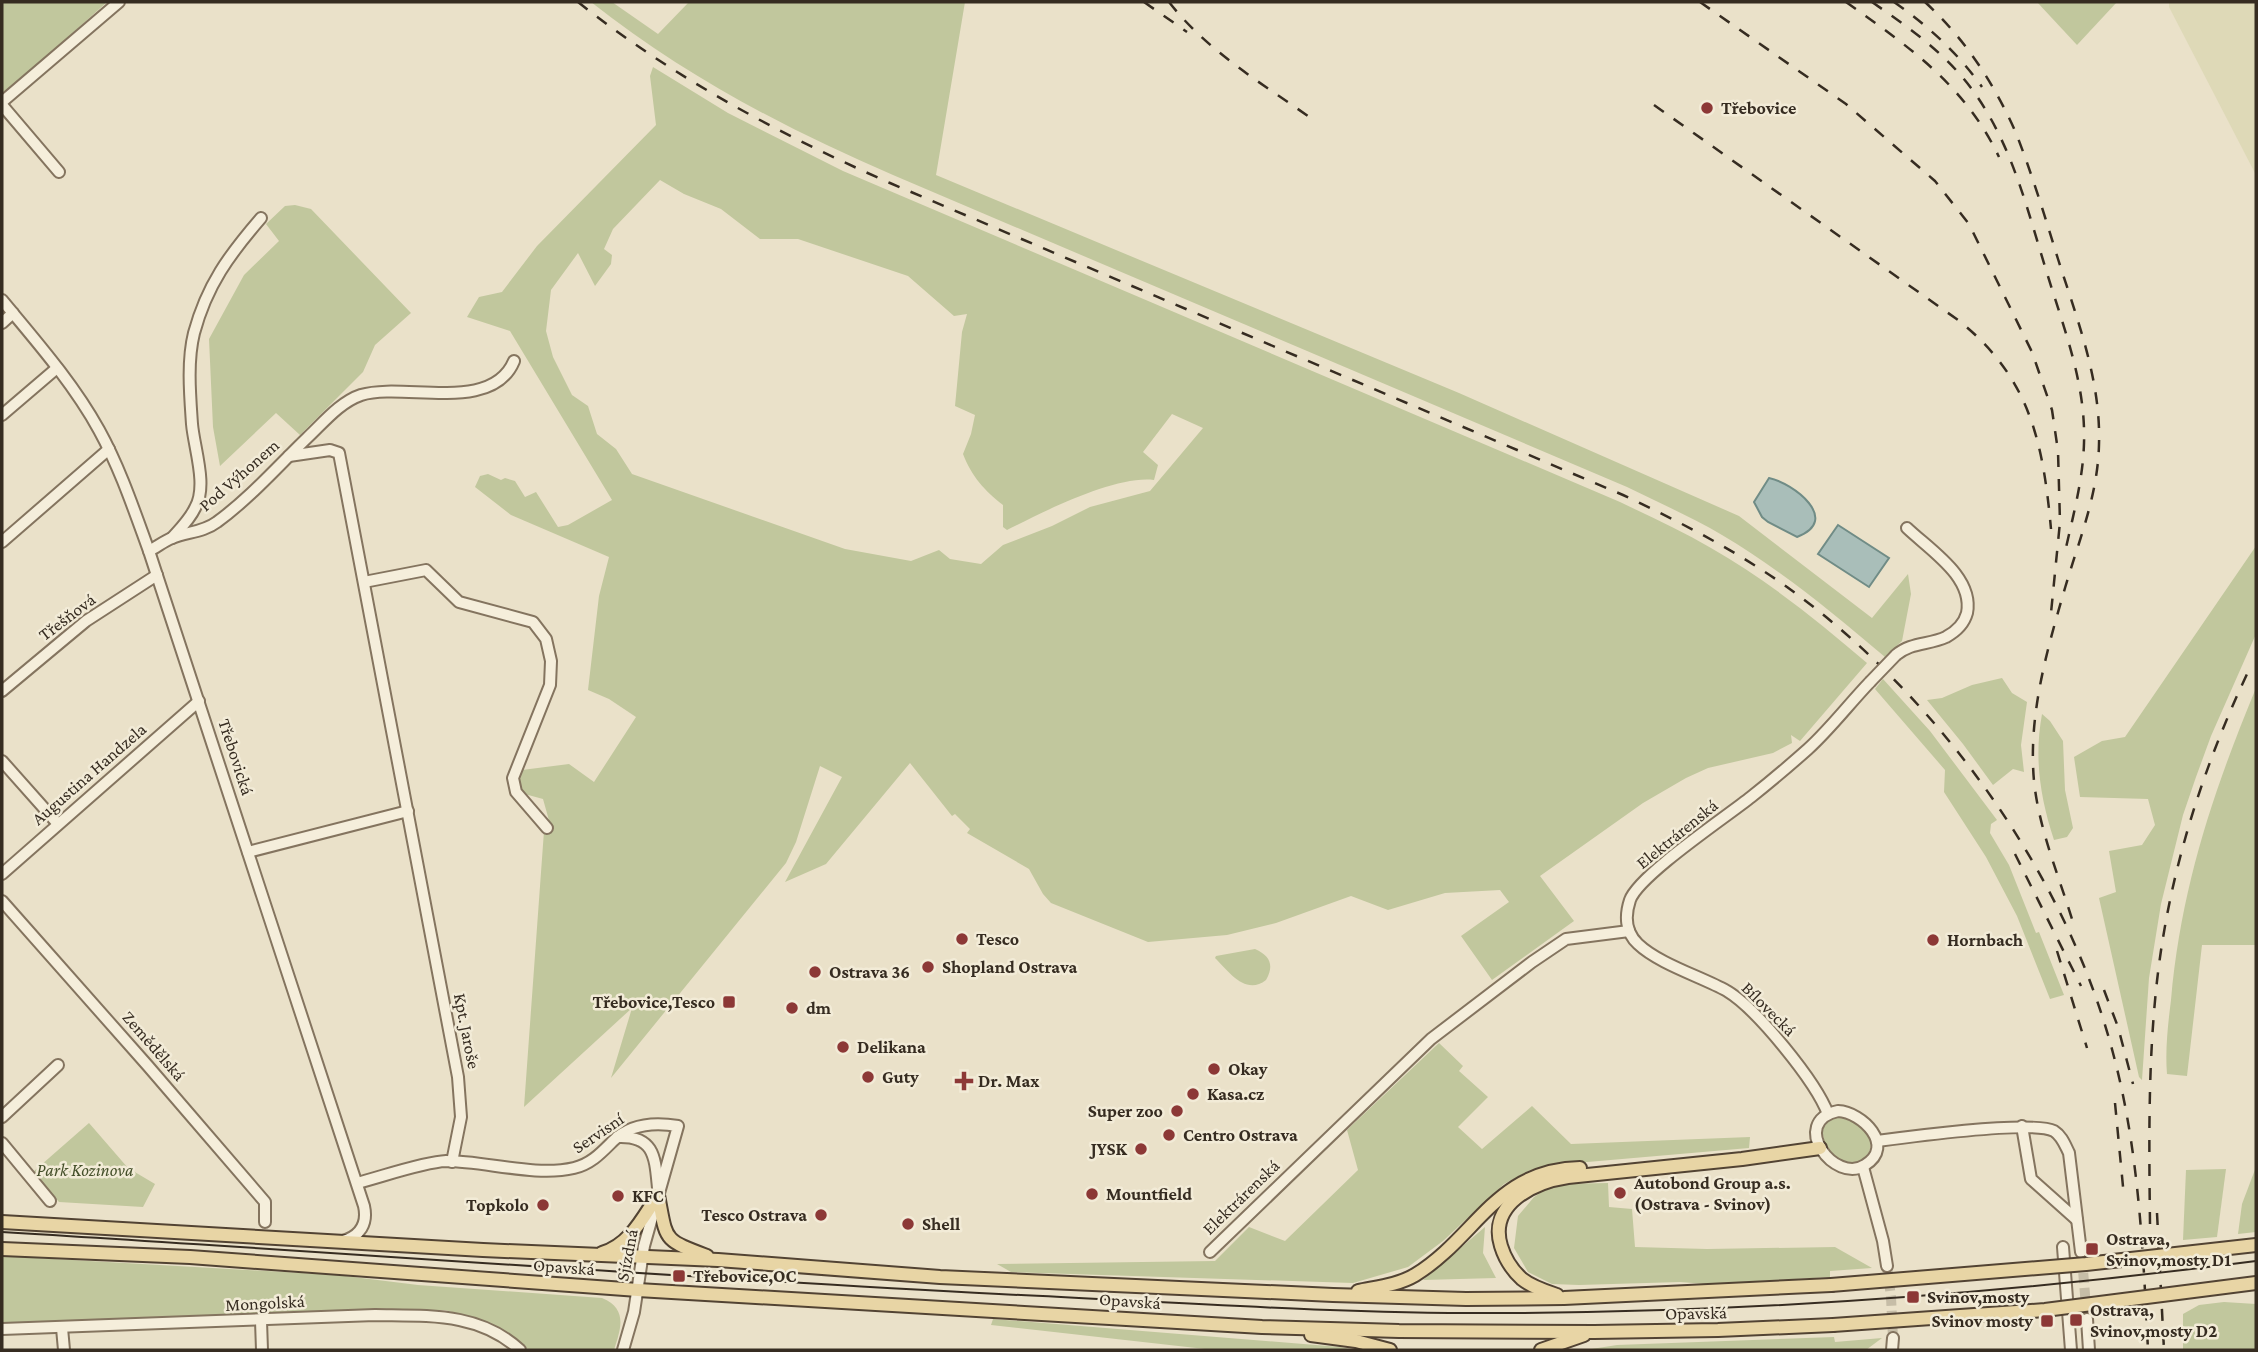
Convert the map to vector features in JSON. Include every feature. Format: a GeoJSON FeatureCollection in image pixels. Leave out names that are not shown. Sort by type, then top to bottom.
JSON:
{"type":"FeatureCollection","features":[{"type":"Feature","properties":{"kind":"main road"},"geometry":{"type":"LineString","coordinates":[[1564,1298],[1524,1280],[1508,1262],[1499,1235],[1499,1224],[1504,1212],[1521,1194],[1544,1182],[1568,1177],[1819,1148]]}},
{"type":"Feature","properties":{"kind":"main road"},"geometry":{"type":"LineString","coordinates":[[1333,1295],[1385,1286],[1414,1275],[1505,1193],[1529,1178],[1568,1168],[1629,1170]]}},
{"type":"Feature","properties":{"kind":"main road"},"geometry":{"type":"LineString","coordinates":[[593,1255],[615,1249],[626,1241],[658,1195]]}},
{"type":"Feature","properties":{"kind":"main road"},"geometry":{"type":"LineString","coordinates":[[658,1195],[665,1232],[674,1243],[718,1260]]}},
{"type":"Feature","properties":{"kind":"main road","name":"Opavská"},"geometry":{"type":"LineString","coordinates":[[2,1222],[718,1260],[940,1278],[1466,1299],[1564,1298],[1831,1286],[2086,1264],[2256,1245]]}},
{"type":"Feature","properties":{"kind":"main road","name":"Opavská"},"geometry":{"type":"LineString","coordinates":[[2,1249],[190,1256],[638,1290],[1262,1327],[1388,1331],[1594,1332],[1833,1325],[2045,1310],[2256,1283]]}},
{"type":"Feature","properties":{"kind":"main road"},"geometry":{"type":"LineString","coordinates":[[1262,1327],[1356,1341],[1390,1350]]}},
{"type":"Feature","properties":{"kind":"main road"},"geometry":{"type":"LineString","coordinates":[[1541,1350],[1594,1332]]}},
{"type":"Feature","properties":{"kind":"street"},"geometry":{"type":"LineString","coordinates":[[59,172],[2,104],[119,2]]}},
{"type":"Feature","properties":{"kind":"street"},"geometry":{"type":"LineString","coordinates":[[172,538],[197,507],[201,476],[192,427],[189,377],[193,334],[222,264],[261,218]]}},
{"type":"Feature","properties":{"kind":"street","name":"Třebovická"},"geometry":{"type":"LineString","coordinates":[[2,300],[80,399],[109,449],[149,551],[357,1183],[365,1220],[356,1235],[340,1242]]}},
{"type":"Feature","properties":{"kind":"street"},"geometry":{"type":"LineString","coordinates":[[2,323],[13,313]]}},
{"type":"Feature","properties":{"kind":"street","name":"Pod Výhonem"},"geometry":{"type":"LineString","coordinates":[[149,551],[172,538],[215,524],[250,494],[340,406],[360,395],[482,390],[510,372],[514,361]]}},
{"type":"Feature","properties":{"kind":"street"},"geometry":{"type":"LineString","coordinates":[[2,415],[57,368]]}},
{"type":"Feature","properties":{"kind":"street"},"geometry":{"type":"LineString","coordinates":[[2,542],[109,449]]}},
{"type":"Feature","properties":{"kind":"street","name":"Kpt. Jaroše"},"geometry":{"type":"LineString","coordinates":[[289,456],[330,450],[339,453],[460,1093],[460,1128],[452,1162]]}},
{"type":"Feature","properties":{"kind":"street","name":"Elektrárenská"},"geometry":{"type":"LineString","coordinates":[[1210,1252],[1431,1038],[1566,939],[1629,930],[1626,914],[1632,894],[1652,874],[1752,797],[1809,748],[1896,655],[1909,646],[1953,633],[1963,623],[1968,605],[1965,588],[1959,578],[1907,528]]}},
{"type":"Feature","properties":{"kind":"street"},"geometry":{"type":"LineString","coordinates":[[364,582],[426,570],[459,602],[533,622],[546,639],[551,661],[550,685],[513,778],[516,792],[547,828]]}},
{"type":"Feature","properties":{"kind":"street","name":"Třešňová"},"geometry":{"type":"LineString","coordinates":[[2,691],[86,621],[157,575]]}},
{"type":"Feature","properties":{"kind":"street","name":"Augustina Handzela"},"geometry":{"type":"LineString","coordinates":[[2,874],[199,701]]}},
{"type":"Feature","properties":{"kind":"street"},"geometry":{"type":"LineString","coordinates":[[2,761],[58,824]]}},
{"type":"Feature","properties":{"kind":"street"},"geometry":{"type":"LineString","coordinates":[[248,852],[408,811]]}},
{"type":"Feature","properties":{"kind":"street","name":"Zemědělská"},"geometry":{"type":"LineString","coordinates":[[2,901],[265,1202],[265,1222]]}},
{"type":"Feature","properties":{"kind":"street","name":"Bílovecká"},"geometry":{"type":"LineString","coordinates":[[1629,930],[1637,944],[1653,955],[1730,993],[1758,1019],[1798,1065],[1823,1100],[1828,1114]]}},
{"type":"Feature","properties":{"kind":"street"},"geometry":{"type":"LineString","coordinates":[[2,1117],[58,1065]]}},
{"type":"Feature","properties":{"kind":"street"},"geometry":{"type":"LineString","coordinates":[[1843,1111],[1859,1118],[1871,1129],[1877,1141],[1874,1157],[1863,1167],[1854,1169],[1841,1166],[1819,1148],[1816,1130],[1820,1121],[1828,1114],[1843,1111]]}},
{"type":"Feature","properties":{"kind":"street","name":"Servisní"},"geometry":{"type":"LineString","coordinates":[[452,1162],[510,1168],[573,1168],[593,1160],[617,1137],[641,1126],[678,1126]]}},
{"type":"Feature","properties":{"kind":"street","name":"Sjízdná"},"geometry":{"type":"LineString","coordinates":[[623,1350],[658,1195],[678,1126]]}},
{"type":"Feature","properties":{"kind":"street"},"geometry":{"type":"LineString","coordinates":[[1877,1141],[2022,1126],[2053,1131],[2063,1139],[2069,1153],[2081,1252]]}},
{"type":"Feature","properties":{"kind":"street"},"geometry":{"type":"LineString","coordinates":[[2022,1126],[2031,1180],[2077,1220]]}},
{"type":"Feature","properties":{"kind":"street"},"geometry":{"type":"LineString","coordinates":[[617,1137],[636,1138],[649,1148],[655,1160],[658,1195]]}},
{"type":"Feature","properties":{"kind":"street"},"geometry":{"type":"LineString","coordinates":[[2,1143],[51,1201]]}},
{"type":"Feature","properties":{"kind":"street"},"geometry":{"type":"LineString","coordinates":[[357,1183],[436,1162],[452,1162]]}},
{"type":"Feature","properties":{"kind":"street"},"geometry":{"type":"LineString","coordinates":[[1863,1167],[1883,1241],[1886,1266]]}},
{"type":"Feature","properties":{"kind":"street"},"geometry":{"type":"LineString","coordinates":[[2063,1247],[2071,1350]]}},
{"type":"Feature","properties":{"kind":"street","name":"Mongolská"},"geometry":{"type":"LineString","coordinates":[[2,1329],[375,1315],[450,1317],[477,1323],[505,1338],[520,1350]]}},
{"type":"Feature","properties":{"kind":"street"},"geometry":{"type":"LineString","coordinates":[[2087,1319],[2089,1350]]}},
{"type":"Feature","properties":{"kind":"street"},"geometry":{"type":"LineString","coordinates":[[261,1321],[262,1350]]}},
{"type":"Feature","properties":{"kind":"street"},"geometry":{"type":"LineString","coordinates":[[62,1328],[64,1350]]}},
{"type":"Feature","properties":{"kind":"street"},"geometry":{"type":"LineString","coordinates":[[1892,1350],[1893,1338]]}},
{"type":"Feature","properties":{"kind":"shaded area"},"geometry":{"type":"Polygon","coordinates":[[[2169,2],[2256,2],[2256,175],[2169,7],[2169,2]]]}},
{"type":"Feature","properties":{"kind":"green space"},"geometry":{"type":"Polygon","coordinates":[[[2,2],[107,2],[5,94],[2,90],[2,2]]]}},
{"type":"Feature","properties":{"kind":"green space"},"geometry":{"type":"Polygon","coordinates":[[[591,2],[612,2],[658,34],[689,2],[965,2],[936,175],[1459,393],[1739,516],[1872,618],[1908,574],[1911,594],[1902,641],[1885,657],[1806,593],[1744,548],[1699,522],[1627,487],[814,139],[699,77],[626,29],[591,2]]]}},
{"type":"Feature","properties":{"kind":"green space"},"geometry":{"type":"Polygon","coordinates":[[[2037,2],[2117,2],[2077,45],[2037,2]]]}},
{"type":"Feature","properties":{"kind":"green space"},"geometry":{"type":"Polygon","coordinates":[[[653,67],[728,113],[843,171],[1620,502],[1732,560],[1772,587],[1867,663],[1800,741],[1791,735],[1792,743],[1773,753],[1708,768],[1686,778],[1643,803],[1540,876],[1574,921],[1492,980],[1461,936],[1509,902],[1500,890],[1445,893],[1388,910],[1351,896],[1276,923],[1227,935],[1148,942],[1051,903],[1029,869],[967,833],[970,829],[955,814],[952,816],[910,763],[826,864],[785,882],[842,777],[820,766],[796,842],[786,863],[611,1078],[632,1008],[524,1107],[544,831],[550,824],[543,799],[521,793],[518,778],[522,770],[569,764],[594,782],[636,717],[609,699],[588,690],[599,596],[609,557],[511,515],[475,487],[480,476],[488,474],[501,480],[505,478],[515,481],[525,497],[536,492],[558,527],[568,525],[612,500],[510,331],[467,317],[479,297],[502,292],[537,246],[656,125],[650,76],[653,67]],[[660,180],[613,229],[604,249],[612,255],[611,264],[595,286],[578,253],[551,290],[546,331],[553,357],[572,395],[588,406],[597,434],[616,449],[632,474],[845,549],[911,561],[939,550],[950,559],[981,564],[1003,545],[1052,526],[1090,507],[1150,491],[1203,428],[1172,414],[1143,452],[1158,465],[1154,480],[1120,483],[1079,496],[1007,530],[1003,527],[1003,505],[979,482],[963,454],[975,415],[955,406],[962,332],[967,314],[954,316],[908,276],[798,239],[760,239],[721,209],[684,194],[660,180]]]}},
{"type":"Feature","properties":{"kind":"green space"},"geometry":{"type":"Polygon","coordinates":[[[295,205],[311,209],[411,313],[375,345],[363,372],[300,435],[276,413],[220,466],[213,427],[209,339],[244,275],[279,241],[266,224],[285,206],[295,205]]]}},
{"type":"Feature","properties":{"kind":"green space"},"geometry":{"type":"Polygon","coordinates":[[[2256,546],[2256,634],[2211,736],[2183,815],[2161,904],[2149,978],[2142,1080],[2139,1077],[2099,898],[2116,892],[2109,851],[2142,845],[2155,825],[2148,799],[2080,797],[2074,757],[2102,741],[2125,737],[2256,546]]]}},
{"type":"Feature","properties":{"kind":"green space"},"geometry":{"type":"Polygon","coordinates":[[[2002,678],[2012,693],[2027,702],[2021,745],[2024,772],[2013,769],[1993,785],[1927,700],[1942,698],[1972,685],[2002,678]]]}},
{"type":"Feature","properties":{"kind":"green space"},"geometry":{"type":"Polygon","coordinates":[[[1883,679],[1930,731],[1997,820],[1991,824],[1990,833],[2009,865],[2064,995],[2050,999],[2017,916],[1986,857],[1944,792],[1945,770],[1875,689],[1883,679]]]}},
{"type":"Feature","properties":{"kind":"green space"},"geometry":{"type":"Polygon","coordinates":[[[2256,688],[2256,945],[2202,945],[2187,1076],[2167,1074],[2167,1037],[2182,918],[2213,803],[2256,688]]]}},
{"type":"Feature","properties":{"kind":"green space"},"geometry":{"type":"Polygon","coordinates":[[[2042,714],[2063,741],[2065,790],[2073,828],[2067,837],[2054,840],[2040,777],[2042,714]]]}},
{"type":"Feature","properties":{"kind":"green space"},"geometry":{"type":"Polygon","coordinates":[[[1255,949],[1270,962],[1266,980],[1259,984],[1245,984],[1238,980],[1215,958],[1216,956],[1255,949]]]}},
{"type":"Feature","properties":{"kind":"green space"},"geometry":{"type":"Polygon","coordinates":[[[1439,1043],[1463,1066],[1459,1071],[1488,1097],[1458,1127],[1482,1149],[1532,1106],[1571,1144],[1750,1137],[1749,1148],[1576,1163],[1530,1170],[1504,1184],[1443,1241],[1408,1267],[1353,1283],[1011,1272],[997,1264],[1215,1261],[1249,1227],[1285,1241],[1358,1170],[1347,1130],[1439,1043]]]}},
{"type":"Feature","properties":{"kind":"green space"},"geometry":{"type":"Polygon","coordinates":[[[1842,1117],[1859,1125],[1868,1134],[1871,1145],[1868,1154],[1859,1161],[1847,1162],[1838,1158],[1825,1142],[1825,1126],[1831,1120],[1842,1117]]]}},
{"type":"Feature","properties":{"kind":"green space","name":"Park Kozinova"},"geometry":{"type":"Polygon","coordinates":[[[89,1123],[128,1168],[155,1184],[143,1207],[59,1202],[33,1172],[89,1123]]]}},
{"type":"Feature","properties":{"kind":"green space"},"geometry":{"type":"Polygon","coordinates":[[[2256,1167],[2256,1232],[2238,1234],[2242,1204],[2256,1167]]]}},
{"type":"Feature","properties":{"kind":"green space"},"geometry":{"type":"Polygon","coordinates":[[[2226,1169],[2217,1237],[2183,1240],[2186,1170],[2226,1169]]]}},
{"type":"Feature","properties":{"kind":"green space"},"geometry":{"type":"Polygon","coordinates":[[[1608,1183],[1609,1207],[1632,1209],[1635,1247],[1835,1247],[1872,1268],[1830,1271],[1830,1277],[1706,1284],[1552,1284],[1528,1272],[1514,1248],[1518,1216],[1534,1197],[1554,1184],[1608,1183]]]}},
{"type":"Feature","properties":{"kind":"green space"},"geometry":{"type":"Polygon","coordinates":[[[1485,1227],[1483,1253],[1496,1278],[1423,1280],[1485,1227]]]}},
{"type":"Feature","properties":{"kind":"green space"},"geometry":{"type":"Polygon","coordinates":[[[2,1256],[337,1275],[418,1285],[602,1298],[616,1308],[620,1327],[614,1350],[529,1350],[491,1323],[445,1310],[361,1310],[2,1325],[2,1256]]]}},
{"type":"Feature","properties":{"kind":"green space"},"geometry":{"type":"Polygon","coordinates":[[[2224,1302],[2256,1304],[2256,1350],[2183,1350],[2183,1314],[2199,1305],[2224,1302]]]}},
{"type":"Feature","properties":{"kind":"green space"},"geometry":{"type":"Polygon","coordinates":[[[993,1319],[1355,1350],[1214,1350],[991,1325],[993,1319]]]}},
{"type":"Feature","properties":{"kind":"green space"},"geometry":{"type":"Polygon","coordinates":[[[1834,1337],[1835,1342],[1882,1338],[1866,1350],[1585,1350],[1617,1345],[1834,1337]]]}},
{"type":"Feature","properties":{"kind":"water"},"geometry":{"type":"Polygon","coordinates":[[[1769,478],[1790,487],[1809,503],[1815,521],[1810,530],[1797,537],[1762,517],[1754,502],[1769,478]]]}},
{"type":"Feature","properties":{"kind":"water"},"geometry":{"type":"Polygon","coordinates":[[[1838,525],[1889,558],[1869,587],[1818,554],[1838,525]]]}},
{"type":"Feature","properties":{"kind":"tunnel"},"geometry":{"type":"LineString","coordinates":[[2082,1258],[2087,1319]]}},
{"type":"Feature","properties":{"kind":"tunnel"},"geometry":{"type":"LineString","coordinates":[[1887,1266],[1893,1338]]}},
{"type":"Feature","properties":{"kind":"tram line"},"geometry":{"type":"LineString","coordinates":[[2,1232],[874,1287],[1254,1307],[1445,1313],[1603,1312],[1884,1299],[2256,1261]]}},
{"type":"Feature","properties":{"kind":"railway"},"geometry":{"type":"LineString","coordinates":[[578,2],[614,30],[690,80],[808,145],[890,183],[1623,495],[1686,526],[1747,561],[1787,587],[1842,631],[1895,680],[1944,734],[1989,793],[2029,855],[2063,919],[2092,986],[2113,1053],[2129,1126],[2138,1200],[2148,1350]]}},
{"type":"Feature","properties":{"kind":"railway"},"geometry":{"type":"LineString","coordinates":[[1144,2],[1187,32]]}},
{"type":"Feature","properties":{"kind":"railway"},"geometry":{"type":"LineString","coordinates":[[1169,2],[1184,20],[1219,52],[1315,121]]}},
{"type":"Feature","properties":{"kind":"railway"},"geometry":{"type":"LineString","coordinates":[[1700,2],[1846,104],[1935,181],[1969,224],[2032,352],[2052,410],[2058,451],[2060,522],[2051,613]]}},
{"type":"Feature","properties":{"kind":"railway"},"geometry":{"type":"LineString","coordinates":[[1846,2],[1913,52],[1952,88],[1970,109],[1999,157]]}},
{"type":"Feature","properties":{"kind":"railway"},"geometry":{"type":"LineString","coordinates":[[1872,2],[1925,41],[1971,88],[1997,131],[2017,177],[2067,336],[2078,378],[2084,421],[2082,471],[2065,552]]}},
{"type":"Feature","properties":{"kind":"railway"},"geometry":{"type":"LineString","coordinates":[[1894,2],[1942,41],[1982,87]]}},
{"type":"Feature","properties":{"kind":"railway"},"geometry":{"type":"LineString","coordinates":[[1925,2],[1966,47],[1998,97],[2016,133],[2080,327],[2096,397],[2099,444],[2095,481],[2040,683],[2033,756],[2034,781],[2045,837],[2075,929]]}},
{"type":"Feature","properties":{"kind":"railway"},"geometry":{"type":"LineString","coordinates":[[1654,105],[1958,320],[1982,342],[2002,364],[2028,413],[2043,468],[2051,529]]}},
{"type":"Feature","properties":{"kind":"railway"},"geometry":{"type":"LineString","coordinates":[[2150,1224],[2151,1072],[2154,1011],[2162,941],[2179,862],[2202,784],[2248,672]]}},
{"type":"Feature","properties":{"kind":"railway"},"geometry":{"type":"LineString","coordinates":[[2015,854],[2081,986]]}},
{"type":"Feature","properties":{"kind":"railway"},"geometry":{"type":"LineString","coordinates":[[2057,951],[2087,1048]]}},
{"type":"Feature","properties":{"kind":"railway"},"geometry":{"type":"LineString","coordinates":[[2104,990],[2118,1027],[2133,1084]]}},
{"type":"Feature","properties":{"kind":"railway"},"geometry":{"type":"LineString","coordinates":[[2115,1103],[2124,1197]]}},
{"type":"Feature","properties":{"kind":"railway"},"geometry":{"type":"LineString","coordinates":[[2157,1213],[2164,1350]]}},
{"type":"Feature","properties":{"kind":"place","name":"Třebovice"},"geometry":{"type":"Point","coordinates":[1707,108]}},
{"type":"Feature","properties":{"kind":"place","name":"Tesco"},"geometry":{"type":"Point","coordinates":[962,939]}},
{"type":"Feature","properties":{"kind":"place","name":"Hornbach"},"geometry":{"type":"Point","coordinates":[1933,940]}},
{"type":"Feature","properties":{"kind":"place","name":"Shopland Ostrava"},"geometry":{"type":"Point","coordinates":[928,967]}},
{"type":"Feature","properties":{"kind":"place","name":"Ostrava 36"},"geometry":{"type":"Point","coordinates":[815,972]}},
{"type":"Feature","properties":{"kind":"place","name":"Třebovice,Tesco"},"geometry":{"type":"Point","coordinates":[729,1002]}},
{"type":"Feature","properties":{"kind":"place","name":"dm"},"geometry":{"type":"Point","coordinates":[792,1008]}},
{"type":"Feature","properties":{"kind":"place","name":"Delikana"},"geometry":{"type":"Point","coordinates":[843,1047]}},
{"type":"Feature","properties":{"kind":"place","name":"Okay"},"geometry":{"type":"Point","coordinates":[1214,1069]}},
{"type":"Feature","properties":{"kind":"place","name":"Guty"},"geometry":{"type":"Point","coordinates":[868,1077]}},
{"type":"Feature","properties":{"kind":"place","name":"Dr. Max"},"geometry":{"type":"Point","coordinates":[964,1081]}},
{"type":"Feature","properties":{"kind":"place","name":"Kasa.cz"},"geometry":{"type":"Point","coordinates":[1193,1094]}},
{"type":"Feature","properties":{"kind":"place","name":"Super zoo"},"geometry":{"type":"Point","coordinates":[1177,1111]}},
{"type":"Feature","properties":{"kind":"place","name":"Centro Ostrava"},"geometry":{"type":"Point","coordinates":[1169,1135]}},
{"type":"Feature","properties":{"kind":"place","name":"JYSK"},"geometry":{"type":"Point","coordinates":[1141,1149]}},
{"type":"Feature","properties":{"kind":"place","name":"Autobond Group a.s. (Ostrava - Svinov)"},"geometry":{"type":"Point","coordinates":[1620,1193]}},
{"type":"Feature","properties":{"kind":"place","name":"Mountfield"},"geometry":{"type":"Point","coordinates":[1092,1194]}},
{"type":"Feature","properties":{"kind":"place","name":"KFC"},"geometry":{"type":"Point","coordinates":[618,1196]}},
{"type":"Feature","properties":{"kind":"place","name":"Topkolo"},"geometry":{"type":"Point","coordinates":[543,1205]}},
{"type":"Feature","properties":{"kind":"place","name":"Tesco Ostrava"},"geometry":{"type":"Point","coordinates":[821,1215]}},
{"type":"Feature","properties":{"kind":"place","name":"Shell"},"geometry":{"type":"Point","coordinates":[908,1224]}},
{"type":"Feature","properties":{"kind":"place","name":"Ostrava, Svinov,mosty D1"},"geometry":{"type":"Point","coordinates":[2092,1249]}},
{"type":"Feature","properties":{"kind":"place","name":"Třebovice,OC"},"geometry":{"type":"Point","coordinates":[679,1276]}},
{"type":"Feature","properties":{"kind":"place","name":"Svinov,mosty"},"geometry":{"type":"Point","coordinates":[1913,1297]}},
{"type":"Feature","properties":{"kind":"place","name":"Ostrava, Svinov,mosty D2"},"geometry":{"type":"Point","coordinates":[2076,1320]}},
{"type":"Feature","properties":{"kind":"place","name":"Svinov mosty"},"geometry":{"type":"Point","coordinates":[2047,1321]}}]}
